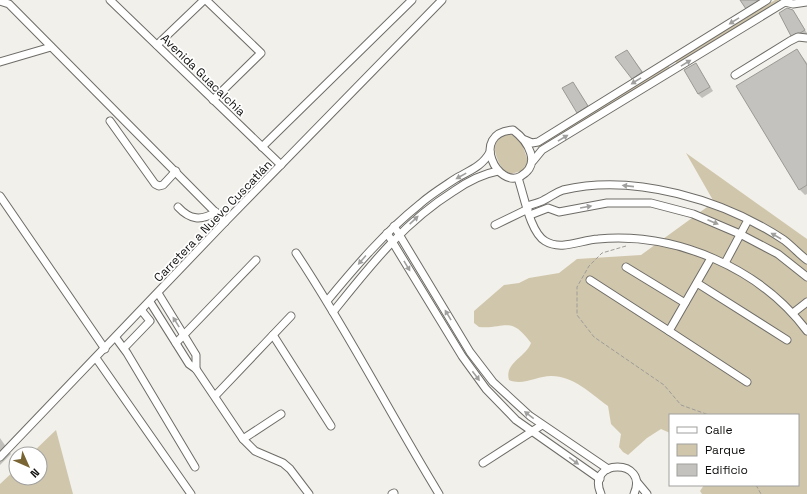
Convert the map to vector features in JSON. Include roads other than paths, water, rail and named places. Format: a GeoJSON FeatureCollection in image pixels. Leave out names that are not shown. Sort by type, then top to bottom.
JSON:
{"type":"FeatureCollection","features":[{"type":"Feature","properties":{"kind":"street","name":"Avenida Guacalchia"},"geometry":{"type":"LineString","coordinates":[[110,0],[281,165]]}},
{"type":"Feature","properties":{"kind":"street"},"geometry":{"type":"LineString","coordinates":[[157,45],[205,0],[261,53],[213,100]]}},
{"type":"Feature","properties":{"kind":"street"},"geometry":{"type":"LineString","coordinates":[[262,147],[412,0]]}},
{"type":"Feature","properties":{"kind":"street","name":"Carretera a Nuevo Cuscatlán"},"geometry":{"type":"LineString","coordinates":[[0,457],[142,311],[225,222],[442,0]]}},
{"type":"Feature","properties":{"kind":"street"},"geometry":{"type":"LineString","coordinates":[[767,0],[538,142],[532,143],[525,140],[513,130],[505,130],[492,139],[490,144],[490,152],[498,172],[506,177],[518,178],[529,170],[533,161],[542,150],[674,70],[783,1],[793,4],[807,2]]}},
{"type":"Feature","properties":{"kind":"street"},"geometry":{"type":"LineString","coordinates":[[0,1],[7,2],[225,222]]}},
{"type":"Feature","properties":{"kind":"street"},"geometry":{"type":"LineString","coordinates":[[735,75],[790,40],[798,37],[807,38]]}},
{"type":"Feature","properties":{"kind":"street"},"geometry":{"type":"LineString","coordinates":[[0,62],[52,47]]}},
{"type":"Feature","properties":{"kind":"street"},"geometry":{"type":"LineString","coordinates":[[669,61],[674,70]]}},
{"type":"Feature","properties":{"kind":"street"},"geometry":{"type":"LineString","coordinates":[[110,121],[155,184],[158,186],[163,185],[176,172]]}},
{"type":"Feature","properties":{"kind":"street"},"geometry":{"type":"LineString","coordinates":[[525,140],[533,161]]}},
{"type":"Feature","properties":{"kind":"street"},"geometry":{"type":"LineString","coordinates":[[327,301],[386,233],[421,203],[455,179],[480,165],[490,152]]}},
{"type":"Feature","properties":{"kind":"street"},"geometry":{"type":"LineString","coordinates":[[333,312],[392,240],[425,210],[450,193],[486,173],[498,172]]}},
{"type":"Feature","properties":{"kind":"street"},"geometry":{"type":"LineString","coordinates":[[518,178],[535,230],[550,244],[561,246],[598,239],[650,239],[688,249],[725,263],[757,284],[793,313],[807,331]]}},
{"type":"Feature","properties":{"kind":"street"},"geometry":{"type":"LineString","coordinates":[[495,225],[528,210],[546,200],[552,194],[562,190],[614,184],[653,188],[689,197],[748,220],[784,240],[807,260]]}},
{"type":"Feature","properties":{"kind":"street"},"geometry":{"type":"LineString","coordinates":[[650,203],[653,188]]}},
{"type":"Feature","properties":{"kind":"street"},"geometry":{"type":"LineString","coordinates":[[0,196],[105,349]]}},
{"type":"Feature","properties":{"kind":"street"},"geometry":{"type":"LineString","coordinates":[[546,200],[548,208]]}},
{"type":"Feature","properties":{"kind":"street"},"geometry":{"type":"LineString","coordinates":[[528,210],[548,208],[559,212],[607,203],[650,203],[693,214],[740,234],[778,254],[807,277]]}},
{"type":"Feature","properties":{"kind":"street"},"geometry":{"type":"LineString","coordinates":[[178,206],[194,218],[199,219],[216,212]]}},
{"type":"Feature","properties":{"kind":"street"},"geometry":{"type":"LineString","coordinates":[[725,263],[748,220]]}},
{"type":"Feature","properties":{"kind":"street"},"geometry":{"type":"LineString","coordinates":[[394,226],[400,233],[479,366],[508,398],[542,425],[608,469]]}},
{"type":"Feature","properties":{"kind":"street"},"geometry":{"type":"LineString","coordinates":[[386,233],[392,240],[472,371],[501,406],[532,431],[600,479]]}},
{"type":"Feature","properties":{"kind":"street"},"geometry":{"type":"LineString","coordinates":[[296,253],[327,301],[394,420],[439,494]]}},
{"type":"Feature","properties":{"kind":"street"},"geometry":{"type":"LineString","coordinates":[[669,331],[711,258]]}},
{"type":"Feature","properties":{"kind":"street"},"geometry":{"type":"LineString","coordinates":[[176,343],[256,260]]}},
{"type":"Feature","properties":{"kind":"street"},"geometry":{"type":"LineString","coordinates":[[626,267],[685,303]]}},
{"type":"Feature","properties":{"kind":"street"},"geometry":{"type":"LineString","coordinates":[[590,280],[747,382]]}},
{"type":"Feature","properties":{"kind":"street"},"geometry":{"type":"LineString","coordinates":[[697,282],[787,340]]}},
{"type":"Feature","properties":{"kind":"street"},"geometry":{"type":"LineString","coordinates":[[158,293],[196,355],[196,369]]}},
{"type":"Feature","properties":{"kind":"street"},"geometry":{"type":"LineString","coordinates":[[150,302],[189,364],[196,369],[242,439],[255,451],[283,463],[290,469],[309,494]]}},
{"type":"Feature","properties":{"kind":"street"},"geometry":{"type":"LineString","coordinates":[[793,313],[807,302]]}},
{"type":"Feature","properties":{"kind":"street"},"geometry":{"type":"LineString","coordinates":[[124,348],[150,321],[142,311]]}},
{"type":"Feature","properties":{"kind":"street"},"geometry":{"type":"LineString","coordinates":[[214,396],[291,316]]}},
{"type":"Feature","properties":{"kind":"street"},"geometry":{"type":"LineString","coordinates":[[273,336],[331,426]]}},
{"type":"Feature","properties":{"kind":"street"},"geometry":{"type":"LineString","coordinates":[[116,338],[124,348],[195,467]]}},
{"type":"Feature","properties":{"kind":"street"},"geometry":{"type":"LineString","coordinates":[[96,358],[192,494]]}},
{"type":"Feature","properties":{"kind":"street"},"geometry":{"type":"LineString","coordinates":[[242,439],[281,414]]}},
{"type":"Feature","properties":{"kind":"street"},"geometry":{"type":"LineString","coordinates":[[484,463],[542,425]]}},
{"type":"Feature","properties":{"kind":"street"},"geometry":{"type":"LineString","coordinates":[[598,493],[600,479],[608,469],[617,466],[626,468],[633,473],[637,482],[647,494]]}},
{"type":"Feature","properties":{"kind":"street"},"geometry":{"type":"LineString","coordinates":[[634,494],[637,482]]}}]}
